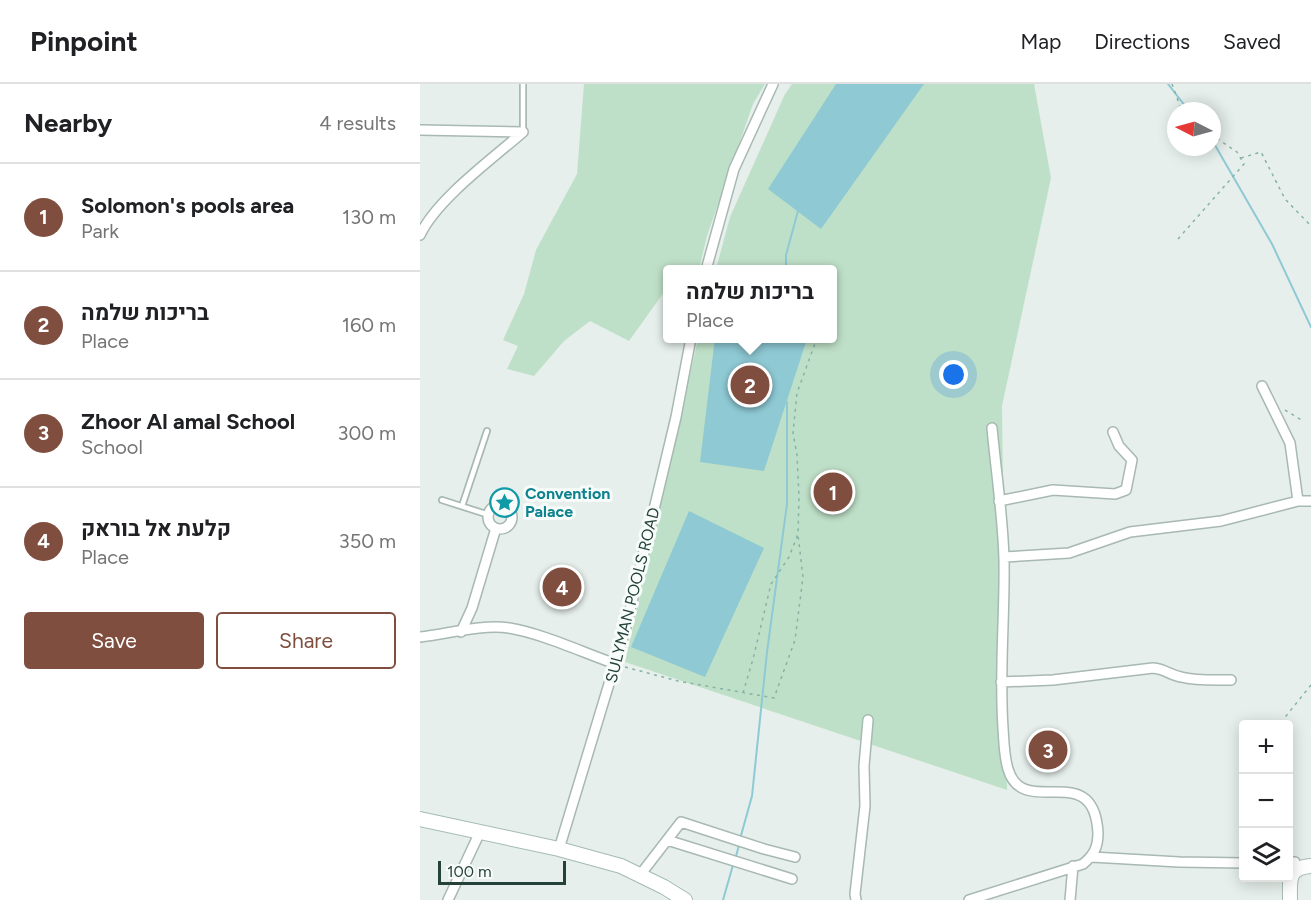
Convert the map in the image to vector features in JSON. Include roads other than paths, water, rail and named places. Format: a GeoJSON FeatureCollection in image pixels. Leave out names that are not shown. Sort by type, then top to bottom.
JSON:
{"type":"FeatureCollection","features":[{"type":"Feature","properties":{"kind":"main road"},"geometry":{"type":"LineString","coordinates":[[420,819],[559,849],[621,866],[685,900]]}},
{"type":"Feature","properties":{"kind":"main road"},"geometry":{"type":"LineString","coordinates":[[1293,863],[1311,860]]}},
{"type":"Feature","properties":{"kind":"main road"},"geometry":{"type":"LineString","coordinates":[[1290,900],[1293,872],[1297,868],[1311,866]]}},
{"type":"Feature","properties":{"kind":"main road"},"geometry":{"type":"LineString","coordinates":[[1284,882],[1284,900]]}},
{"type":"Feature","properties":{"kind":"street"},"geometry":{"type":"LineString","coordinates":[[707,265],[734,169],[773,84]]}},
{"type":"Feature","properties":{"kind":"street"},"geometry":{"type":"LineString","coordinates":[[420,130],[523,132]]}},
{"type":"Feature","properties":{"kind":"street"},"geometry":{"type":"LineString","coordinates":[[420,235],[434,214],[462,183],[523,132]]}},
{"type":"Feature","properties":{"kind":"street","name":"SULYMAN POOLS ROAD"},"geometry":{"type":"LineString","coordinates":[[559,849],[615,664],[676,417],[690,343]]}},
{"type":"Feature","properties":{"kind":"street"},"geometry":{"type":"LineString","coordinates":[[1262,386],[1290,443],[1298,501]]}},
{"type":"Feature","properties":{"kind":"street"},"geometry":{"type":"LineString","coordinates":[[969,900],[1083,864],[1092,857],[1097,846],[1093,806],[1082,795],[1064,792],[1034,792],[1021,787],[1010,776],[1006,762],[1001,682],[1004,557],[993,428]]}},
{"type":"Feature","properties":{"kind":"street"},"geometry":{"type":"LineString","coordinates":[[999,501],[1053,490],[1115,494],[1126,490],[1129,485],[1132,460],[1119,446],[1113,432]]}},
{"type":"Feature","properties":{"kind":"street"},"geometry":{"type":"LineString","coordinates":[[1004,557],[1069,553],[1130,532],[1221,521],[1298,501],[1311,501]]}},
{"type":"Feature","properties":{"kind":"street"},"geometry":{"type":"LineString","coordinates":[[506,507],[511,513],[510,524],[503,528],[496,528],[490,522],[489,515],[493,508],[506,507]]}},
{"type":"Feature","properties":{"kind":"street"},"geometry":{"type":"LineString","coordinates":[[461,632],[472,608],[496,528]]}},
{"type":"Feature","properties":{"kind":"street"},"geometry":{"type":"LineString","coordinates":[[420,637],[507,628],[525,632],[615,664]]}},
{"type":"Feature","properties":{"kind":"street"},"geometry":{"type":"LineString","coordinates":[[1001,682],[1053,681],[1153,668],[1163,669],[1177,677],[1196,680],[1231,680]]}},
{"type":"Feature","properties":{"kind":"street"},"geometry":{"type":"LineString","coordinates":[[856,900],[865,806],[864,766],[868,720]]}},
{"type":"Feature","properties":{"kind":"street"},"geometry":{"type":"LineString","coordinates":[[640,875],[681,822],[790,856],[778,875]]}},
{"type":"Feature","properties":{"kind":"street"},"geometry":{"type":"LineString","coordinates":[[448,900],[480,832]]}},
{"type":"Feature","properties":{"kind":"street"},"geometry":{"type":"LineString","coordinates":[[668,840],[792,879]]}},
{"type":"Feature","properties":{"kind":"street"},"geometry":{"type":"LineString","coordinates":[[1092,857],[1239,863]]}},
{"type":"Feature","properties":{"kind":"street"},"geometry":{"type":"LineString","coordinates":[[1070,900],[1073,866]]}},
{"type":"Feature","properties":{"kind":"lane"},"geometry":{"type":"LineString","coordinates":[[523,84],[523,132]]}},
{"type":"Feature","properties":{"kind":"lane"},"geometry":{"type":"LineString","coordinates":[[462,506],[487,430]]}},
{"type":"Feature","properties":{"kind":"lane"},"geometry":{"type":"LineString","coordinates":[[442,500],[489,515]]}},
{"type":"Feature","properties":{"kind":"water"},"geometry":{"type":"Polygon","coordinates":[[[836,84],[924,84],[821,229],[768,189],[836,84]]]}},
{"type":"Feature","properties":{"kind":"water"},"geometry":{"type":"Polygon","coordinates":[[[714,343],[806,343],[764,471],[700,462],[714,343]]]}},
{"type":"Feature","properties":{"kind":"water"},"geometry":{"type":"Polygon","coordinates":[[[689,511],[764,548],[705,677],[631,647],[689,511]]]}},
{"type":"Feature","properties":{"kind":"waterway"},"geometry":{"type":"LineString","coordinates":[[1168,84],[1182,102]]}},
{"type":"Feature","properties":{"kind":"waterway"},"geometry":{"type":"LineString","coordinates":[[1221,156],[1272,244],[1311,327]]}},
{"type":"Feature","properties":{"kind":"waterway"},"geometry":{"type":"LineString","coordinates":[[786,265],[786,255],[798,211]]}},
{"type":"Feature","properties":{"kind":"waterway"},"geometry":{"type":"LineString","coordinates":[[740,839],[752,796],[767,652],[787,504],[787,402]]}},
{"type":"Feature","properties":{"kind":"waterway"},"geometry":{"type":"LineString","coordinates":[[735,860],[739,845]]}},
{"type":"Feature","properties":{"kind":"waterway"},"geometry":{"type":"LineString","coordinates":[[723,900],[733,865]]}},
{"type":"Feature","properties":{"kind":"place","name":"בריכות שלמה"},"geometry":{"type":"Point","coordinates":[750,385]}},
{"type":"Feature","properties":{"kind":"place","name":"Solomon's pools area"},"geometry":{"type":"Point","coordinates":[833,492]}},
{"type":"Feature","properties":{"kind":"place","name":"Convention Palace"},"geometry":{"type":"Point","coordinates":[504,502]}},
{"type":"Feature","properties":{"kind":"place","name":"קלעת אל בוראק"},"geometry":{"type":"Point","coordinates":[562,587]}},
{"type":"Feature","properties":{"kind":"place","name":"Zhoor Al amal School"},"geometry":{"type":"Point","coordinates":[1048,750]}}]}
